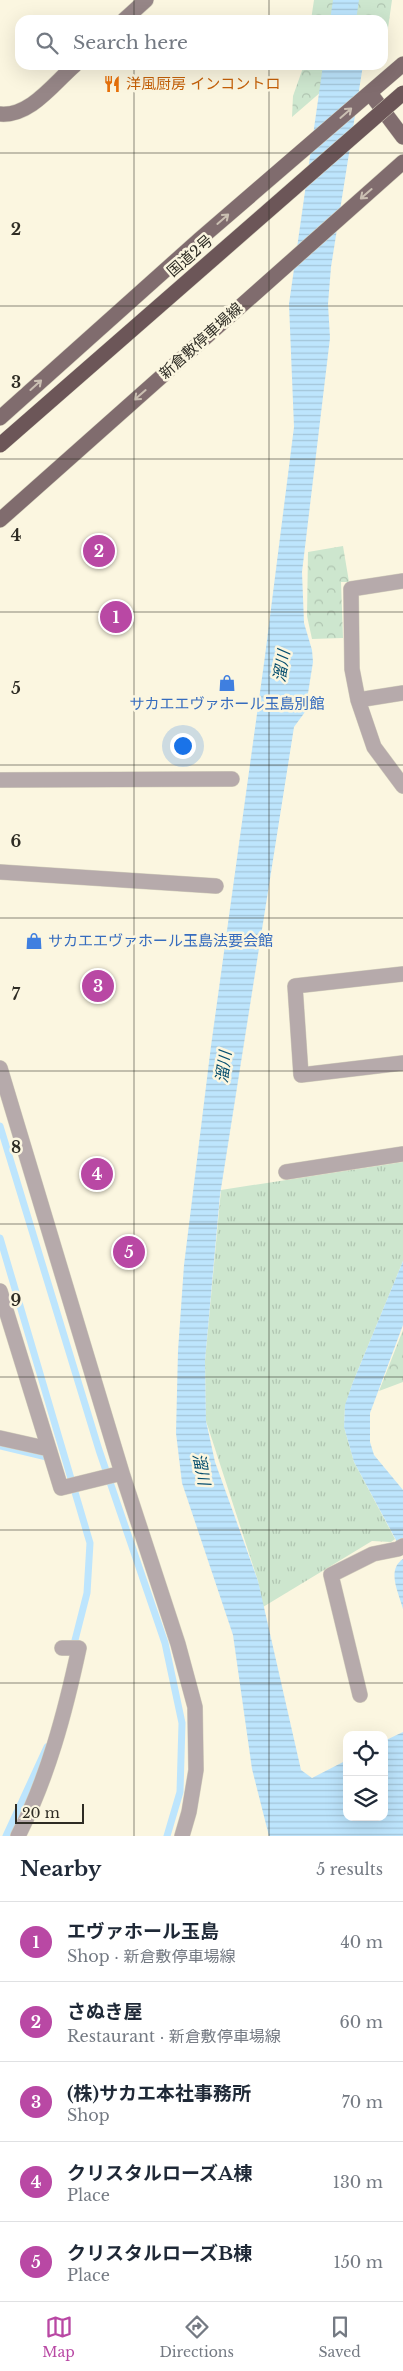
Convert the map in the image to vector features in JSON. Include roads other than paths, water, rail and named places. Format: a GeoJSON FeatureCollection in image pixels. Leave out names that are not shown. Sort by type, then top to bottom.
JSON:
{"type":"FeatureCollection","features":[{"type":"Feature","properties":{"kind":"highway","name":"国道2号"},"geometry":{"type":"LineString","coordinates":[[0,445],[403,93]]}},
{"type":"Feature","properties":{"kind":"main road"},"geometry":{"type":"LineString","coordinates":[[0,418],[200,239],[403,64]]}},
{"type":"Feature","properties":{"kind":"main road"},"geometry":{"type":"LineString","coordinates":[[370,92],[403,137]]}},
{"type":"Feature","properties":{"kind":"main road","name":"新倉敷停車場線"},"geometry":{"type":"LineString","coordinates":[[3,512],[403,162]]}},
{"type":"Feature","properties":{"kind":"street"},"geometry":{"type":"LineString","coordinates":[[130,15],[146,0]]}},
{"type":"Feature","properties":{"kind":"street"},"geometry":{"type":"LineString","coordinates":[[0,114],[8,115],[25,109],[69,70]]}},
{"type":"Feature","properties":{"kind":"street"},"geometry":{"type":"LineString","coordinates":[[403,580],[351,590],[352,669],[358,700],[374,747],[403,786]]}},
{"type":"Feature","properties":{"kind":"street"},"geometry":{"type":"LineString","coordinates":[[358,700],[403,693]]}},
{"type":"Feature","properties":{"kind":"street"},"geometry":{"type":"LineString","coordinates":[[0,780],[232,779]]}},
{"type":"Feature","properties":{"kind":"street"},"geometry":{"type":"LineString","coordinates":[[0,872],[216,886]]}},
{"type":"Feature","properties":{"kind":"street"},"geometry":{"type":"LineString","coordinates":[[403,974],[295,986],[301,1074],[403,1063]]}},
{"type":"Feature","properties":{"kind":"street"},"geometry":{"type":"LineString","coordinates":[[0,1068],[112,1475],[178,1644],[195,1707],[196,1770],[189,1812],[182,1836]]}},
{"type":"Feature","properties":{"kind":"street"},"geometry":{"type":"LineString","coordinates":[[286,1172],[403,1154]]}},
{"type":"Feature","properties":{"kind":"street"},"geometry":{"type":"LineString","coordinates":[[0,1292],[61,1488],[112,1475]]}},
{"type":"Feature","properties":{"kind":"street"},"geometry":{"type":"LineString","coordinates":[[0,1438],[51,1455]]}},
{"type":"Feature","properties":{"kind":"street"},"geometry":{"type":"LineString","coordinates":[[360,1695],[332,1574],[373,1554],[400,1547]]}},
{"type":"Feature","properties":{"kind":"street"},"geometry":{"type":"LineString","coordinates":[[18,1836],[33,1804],[64,1718],[68,1648]]}},
{"type":"Feature","properties":{"kind":"water"},"geometry":{"type":"Polygon","coordinates":[[[333,0],[359,0],[357,15],[331,15],[333,0]]]}},
{"type":"Feature","properties":{"kind":"water","name":"溜川"},"geometry":{"type":"Polygon","coordinates":[[[322,70],[362,70],[331,267],[328,304],[330,338],[302,572],[304,623],[312,650],[313,662],[305,712],[294,727],[220,1195],[205,1361],[206,1421],[215,1462],[258,1581],[301,1770],[312,1778],[343,1762],[343,1821],[388,1821],[388,1739],[403,1732],[403,1836],[269,1836],[252,1769],[233,1635],[182,1483],[176,1433],[178,1351],[184,1265],[211,1046],[265,656],[294,427],[289,304],[322,70]]]}},
{"type":"Feature","properties":{"kind":"water"},"geometry":{"type":"Polygon","coordinates":[[[403,1261],[403,1325],[370,1413],[370,1442],[374,1455],[403,1490],[403,1553],[354,1462],[344,1427],[345,1405],[353,1382],[403,1261]]]}},
{"type":"Feature","properties":{"kind":"water"},"geometry":{"type":"Polygon","coordinates":[[[403,1559],[403,1609],[394,1575],[395,1569],[403,1559]]]}},
{"type":"Feature","properties":{"kind":"waterway"},"geometry":{"type":"LineString","coordinates":[[0,1126],[99,1450],[165,1643],[182,1723],[180,1792],[167,1836]]}},
{"type":"Feature","properties":{"kind":"waterway"},"geometry":{"type":"LineString","coordinates":[[0,1238],[90,1543],[87,1593],[73,1648]]}},
{"type":"Feature","properties":{"kind":"waterway"},"geometry":{"type":"LineString","coordinates":[[0,1446],[51,1458]]}},
{"type":"Feature","properties":{"kind":"waterway"},"geometry":{"type":"LineString","coordinates":[[6,1836],[47,1747]]}},
{"type":"Feature","properties":{"kind":"place","name":"洋風厨房 インコントロ"},"geometry":{"type":"Point","coordinates":[112,84]}},
{"type":"Feature","properties":{"kind":"place","name":"さぬき屋"},"geometry":{"type":"Point","coordinates":[99,551]}},
{"type":"Feature","properties":{"kind":"place","name":"エヴァホール玉島"},"geometry":{"type":"Point","coordinates":[116,617]}},
{"type":"Feature","properties":{"kind":"place","name":"サカエエヴァホール玉島別館"},"geometry":{"type":"Point","coordinates":[227,683]}},
{"type":"Feature","properties":{"kind":"place","name":"サカエエヴァホール玉島法要会館"},"geometry":{"type":"Point","coordinates":[34,941]}},
{"type":"Feature","properties":{"kind":"place","name":"(株)サカエ本社事務所"},"geometry":{"type":"Point","coordinates":[98,986]}},
{"type":"Feature","properties":{"kind":"place","name":"クリスタルローズA棟"},"geometry":{"type":"Point","coordinates":[97,1174]}},
{"type":"Feature","properties":{"kind":"place","name":"クリスタルローズB棟"},"geometry":{"type":"Point","coordinates":[129,1252]}}]}
